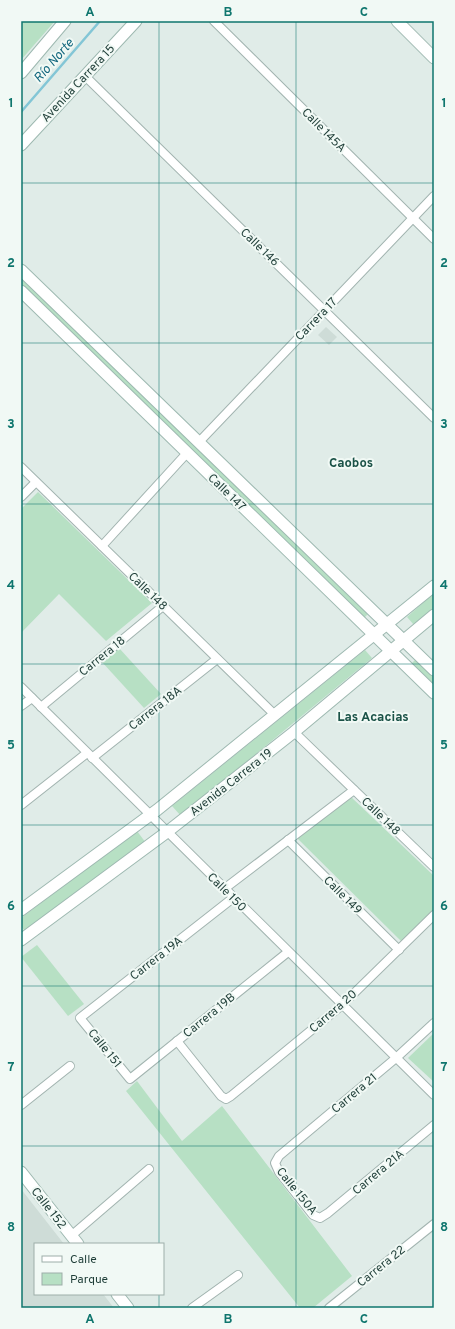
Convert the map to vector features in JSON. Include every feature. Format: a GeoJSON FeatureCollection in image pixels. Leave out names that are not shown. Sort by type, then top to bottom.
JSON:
{"type":"FeatureCollection","features":[{"type":"Feature","properties":{"kind":"main road"},"geometry":{"type":"LineString","coordinates":[[21,73],[65,21]]}},
{"type":"Feature","properties":{"kind":"main road","name":"Avenida Carrera 15"},"geometry":{"type":"LineString","coordinates":[[21,145],[136,21]]}},
{"type":"Feature","properties":{"kind":"main road"},"geometry":{"type":"LineString","coordinates":[[397,21],[434,58]]}},
{"type":"Feature","properties":{"kind":"main road","name":"Calle 147"},"geometry":{"type":"LineString","coordinates":[[21,270],[434,670]]}},
{"type":"Feature","properties":{"kind":"main road","name":"Calle 147"},"geometry":{"type":"LineString","coordinates":[[21,291],[434,693]]}},
{"type":"Feature","properties":{"kind":"main road","name":"Avenida Carrera 19"},"geometry":{"type":"LineString","coordinates":[[21,910],[150,816],[434,586]]}},
{"type":"Feature","properties":{"kind":"main road","name":"Avenida Carrera 19"},"geometry":{"type":"LineString","coordinates":[[21,940],[167,832],[294,732],[434,615]]}},
{"type":"Feature","properties":{"kind":"main road","name":"Calle 152"},"geometry":{"type":"LineString","coordinates":[[21,1172],[74,1240]]}},
{"type":"Feature","properties":{"kind":"main road"},"geometry":{"type":"LineString","coordinates":[[118,1295],[128,1308]]}},
{"type":"Feature","properties":{"kind":"street","name":"Calle 145A"},"geometry":{"type":"LineString","coordinates":[[214,21],[434,239]]}},
{"type":"Feature","properties":{"kind":"street","name":"Calle 146"},"geometry":{"type":"LineString","coordinates":[[85,76],[434,418]]}},
{"type":"Feature","properties":{"kind":"street","name":"Carrera 17"},"geometry":{"type":"LineString","coordinates":[[199,442],[434,196]]}},
{"type":"Feature","properties":{"kind":"street"},"geometry":{"type":"LineString","coordinates":[[102,546],[187,453]]}},
{"type":"Feature","properties":{"kind":"street","name":"Calle 148"},"geometry":{"type":"LineString","coordinates":[[21,467],[275,715]]}},
{"type":"Feature","properties":{"kind":"street"},"geometry":{"type":"LineString","coordinates":[[21,497],[36,482]]}},
{"type":"Feature","properties":{"kind":"street","name":"Carrera 18"},"geometry":{"type":"LineString","coordinates":[[41,707],[163,606]]}},
{"type":"Feature","properties":{"kind":"street","name":"Carrera 18A"},"geometry":{"type":"LineString","coordinates":[[21,805],[90,756],[217,659]]}},
{"type":"Feature","properties":{"kind":"street","name":"Calle 150"},"geometry":{"type":"LineString","coordinates":[[21,687],[434,1095]]}},
{"type":"Feature","properties":{"kind":"street"},"geometry":{"type":"LineString","coordinates":[[21,706],[32,698]]}},
{"type":"Feature","properties":{"kind":"street","name":"Calle 148"},"geometry":{"type":"LineString","coordinates":[[294,732],[434,867]]}},
{"type":"Feature","properties":{"kind":"street"},"geometry":{"type":"LineString","coordinates":[[224,889],[354,790]]}},
{"type":"Feature","properties":{"kind":"street","name":"Calle 149"},"geometry":{"type":"LineString","coordinates":[[288,840],[399,950]]}},
{"type":"Feature","properties":{"kind":"street","name":"Carrera 19A"},"geometry":{"type":"LineString","coordinates":[[80,1018],[233,898]]}},
{"type":"Feature","properties":{"kind":"street","name":"Carrera 20"},"geometry":{"type":"LineString","coordinates":[[177,1041],[221,1096],[226,1099],[342,1005],[434,915]]}},
{"type":"Feature","properties":{"kind":"street","name":"Carrera 19B"},"geometry":{"type":"LineString","coordinates":[[130,1079],[288,952]]}},
{"type":"Feature","properties":{"kind":"street","name":"Calle 151"},"geometry":{"type":"LineString","coordinates":[[80,1018],[130,1079]]}},
{"type":"Feature","properties":{"kind":"street","name":"Carrera 21"},"geometry":{"type":"LineString","coordinates":[[275,1163],[280,1156],[396,1058],[434,1023]]}},
{"type":"Feature","properties":{"kind":"street"},"geometry":{"type":"LineString","coordinates":[[21,1105],[70,1066]]}},
{"type":"Feature","properties":{"kind":"street","name":"Carrera 21A"},"geometry":{"type":"LineString","coordinates":[[320,1218],[434,1125]]}},
{"type":"Feature","properties":{"kind":"street","name":"Calle 150A"},"geometry":{"type":"LineString","coordinates":[[275,1163],[279,1172],[313,1214],[320,1218]]}},
{"type":"Feature","properties":{"kind":"street"},"geometry":{"type":"LineString","coordinates":[[74,1240],[149,1169]]}},
{"type":"Feature","properties":{"kind":"street","name":"Carrera 22"},"geometry":{"type":"LineString","coordinates":[[329,1308],[434,1224]]}},
{"type":"Feature","properties":{"kind":"street"},"geometry":{"type":"LineString","coordinates":[[192,1308],[238,1275]]}},
{"type":"Feature","properties":{"kind":"shaded area"},"geometry":{"type":"Polygon","coordinates":[[[326,327],[337,337],[329,345],[318,335],[326,327]]]}},
{"type":"Feature","properties":{"kind":"shaded area"},"geometry":{"type":"Polygon","coordinates":[[[21,1189],[63,1243],[34,1243],[34,1295],[104,1295],[114,1308],[21,1308],[21,1189]]]}},
{"type":"Feature","properties":{"kind":"green space"},"geometry":{"type":"Polygon","coordinates":[[[23,21],[55,21],[21,60],[21,23],[23,21]]]}},
{"type":"Feature","properties":{"kind":"green space"},"geometry":{"type":"Polygon","coordinates":[[[21,274],[369,613],[363,619],[21,285],[21,274]]]}},
{"type":"Feature","properties":{"kind":"green space"},"geometry":{"type":"Polygon","coordinates":[[[38,492],[152,603],[106,641],[59,594],[21,633],[21,509],[38,492]]]}},
{"type":"Feature","properties":{"kind":"green space"},"geometry":{"type":"Polygon","coordinates":[[[434,593],[434,608],[414,625],[407,617],[434,593]]]}},
{"type":"Feature","properties":{"kind":"green space"},"geometry":{"type":"Polygon","coordinates":[[[119,648],[161,694],[144,708],[102,662],[119,648]]]}},
{"type":"Feature","properties":{"kind":"green space"},"geometry":{"type":"Polygon","coordinates":[[[365,650],[372,658],[181,816],[172,806],[365,650]]]}},
{"type":"Feature","properties":{"kind":"green space"},"geometry":{"type":"Polygon","coordinates":[[[415,660],[434,677],[434,687],[410,665],[415,660]]]}},
{"type":"Feature","properties":{"kind":"green space"},"geometry":{"type":"Polygon","coordinates":[[[350,796],[434,876],[434,910],[402,942],[297,838],[350,796]]]}},
{"type":"Feature","properties":{"kind":"green space"},"geometry":{"type":"Polygon","coordinates":[[[137,831],[146,843],[26,933],[21,926],[21,918],[137,831]]]}},
{"type":"Feature","properties":{"kind":"green space"},"geometry":{"type":"Polygon","coordinates":[[[37,945],[84,1004],[68,1016],[21,957],[37,945]]]}},
{"type":"Feature","properties":{"kind":"green space"},"geometry":{"type":"Polygon","coordinates":[[[434,1033],[434,1082],[408,1058],[434,1033]]]}},
{"type":"Feature","properties":{"kind":"green space"},"geometry":{"type":"Polygon","coordinates":[[[137,1081],[182,1141],[222,1106],[352,1276],[313,1308],[300,1308],[126,1091],[137,1081]]]}},
{"type":"Feature","properties":{"kind":"waterway","name":"Río Norte"},"geometry":{"type":"LineString","coordinates":[[21,112],[100,21]]}},
{"type":"Feature","properties":{"kind":"district","name":"Caobos"},"geometry":{"type":"Point","coordinates":[351,462]}},
{"type":"Feature","properties":{"kind":"district","name":"Las Acacias"},"geometry":{"type":"Point","coordinates":[373,716]}}]}
